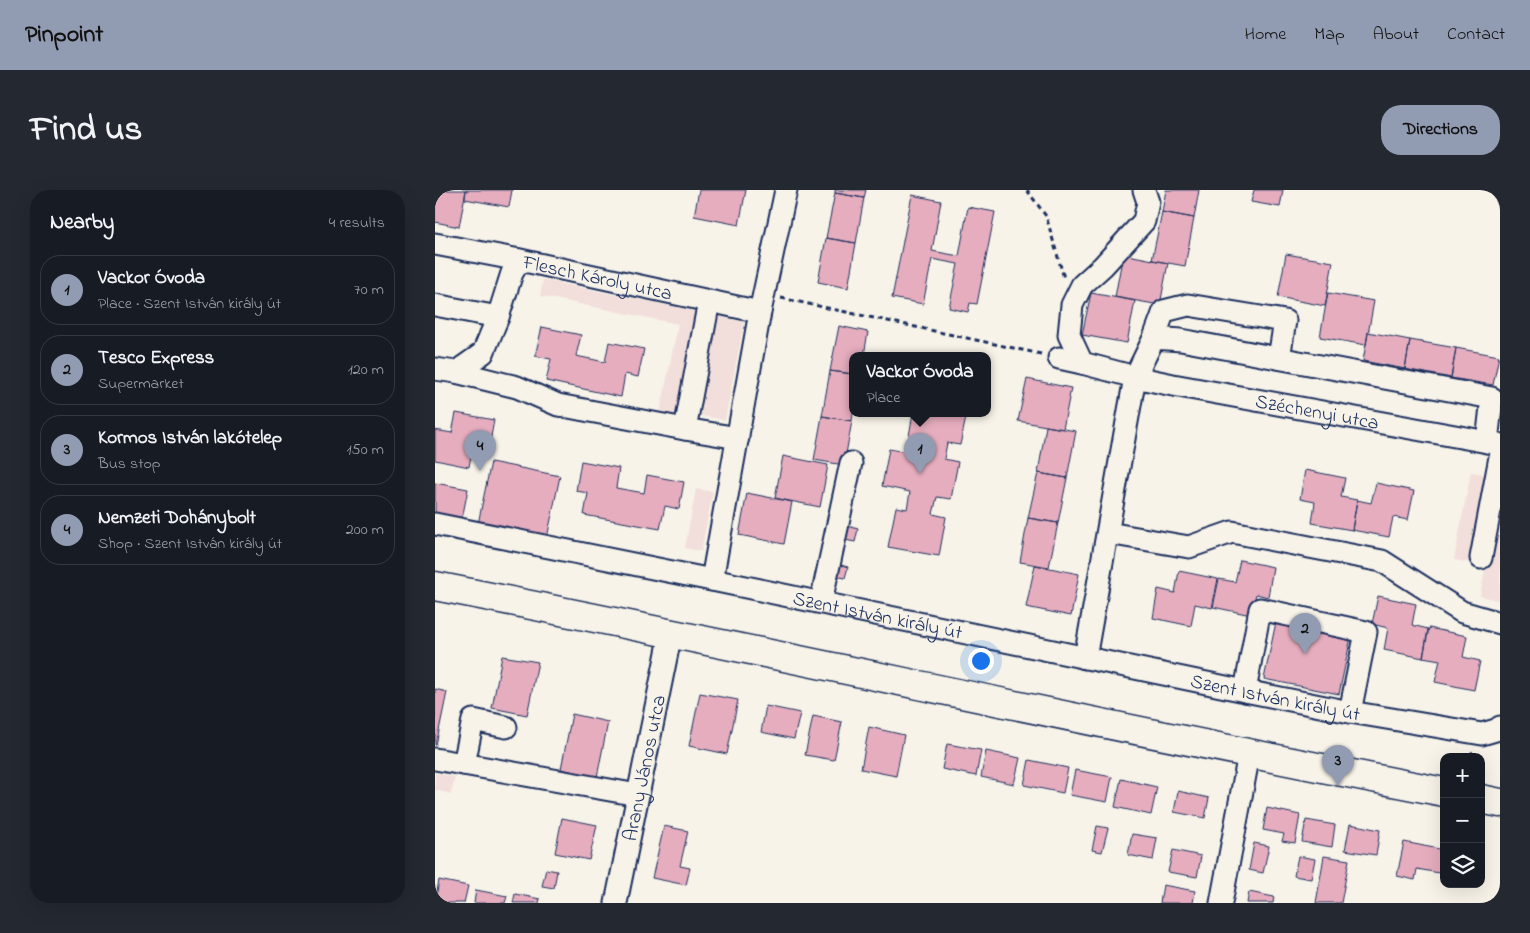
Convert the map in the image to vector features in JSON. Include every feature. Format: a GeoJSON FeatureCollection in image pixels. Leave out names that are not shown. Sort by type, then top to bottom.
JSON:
{"type":"FeatureCollection","features":[{"type":"Feature","properties":{"kind":"main road"},"geometry":{"type":"LineString","coordinates":[[435,586],[671,632],[1249,754],[1440,791]]}},
{"type":"Feature","properties":{"kind":"main road"},"geometry":{"type":"LineString","coordinates":[[1485,800],[1500,803]]}},
{"type":"Feature","properties":{"kind":"street"},"geometry":{"type":"LineString","coordinates":[[712,580],[762,303],[786,190]]}},
{"type":"Feature","properties":{"kind":"street"},"geometry":{"type":"LineString","coordinates":[[1082,363],[1069,335],[1072,305],[1082,285],[1103,266],[1144,220],[1148,202],[1144,190]]}},
{"type":"Feature","properties":{"kind":"street","name":"Flesch Károly utca"},"geometry":{"type":"LineString","coordinates":[[435,244],[709,301],[762,303]]}},
{"type":"Feature","properties":{"kind":"street"},"geometry":{"type":"LineString","coordinates":[[456,372],[483,353],[498,317],[512,273],[519,260]]}},
{"type":"Feature","properties":{"kind":"street"},"geometry":{"type":"LineString","coordinates":[[685,429],[709,301]]}},
{"type":"Feature","properties":{"kind":"street"},"geometry":{"type":"LineString","coordinates":[[435,305],[498,317]]}},
{"type":"Feature","properties":{"kind":"street"},"geometry":{"type":"LineString","coordinates":[[1085,658],[1135,378],[1154,338],[1164,311],[1188,305],[1285,320],[1279,358]]}},
{"type":"Feature","properties":{"kind":"street"},"geometry":{"type":"LineString","coordinates":[[1154,338],[1181,340],[1492,398],[1496,448],[1481,558]]}},
{"type":"Feature","properties":{"kind":"street","name":"Széchenyi utca"},"geometry":{"type":"LineString","coordinates":[[1059,358],[1135,378],[1496,448]]}},
{"type":"Feature","properties":{"kind":"street"},"geometry":{"type":"LineString","coordinates":[[435,369],[456,372],[517,387],[558,405],[737,438]]}},
{"type":"Feature","properties":{"kind":"street"},"geometry":{"type":"LineString","coordinates":[[821,602],[851,463]]}},
{"type":"Feature","properties":{"kind":"street","name":"Szent István király út"},"geometry":{"type":"LineString","coordinates":[[435,524],[1350,712],[1483,734],[1500,728]]}},
{"type":"Feature","properties":{"kind":"street"},"geometry":{"type":"LineString","coordinates":[[1108,533],[1189,547],[1232,532],[1381,562],[1462,612],[1500,623]]}},
{"type":"Feature","properties":{"kind":"street"},"geometry":{"type":"LineString","coordinates":[[1245,691],[1260,609],[1366,632],[1350,712]]}},
{"type":"Feature","properties":{"kind":"street","name":"Arany János utca"},"geometry":{"type":"LineString","coordinates":[[616,903],[671,632]]}},
{"type":"Feature","properties":{"kind":"street"},"geometry":{"type":"LineString","coordinates":[[464,764],[473,720],[506,727]]}},
{"type":"Feature","properties":{"kind":"street"},"geometry":{"type":"LineString","coordinates":[[1221,903],[1249,754]]}},
{"type":"Feature","properties":{"kind":"street"},"geometry":{"type":"LineString","coordinates":[[435,759],[638,795]]}},
{"type":"Feature","properties":{"kind":"path"},"geometry":{"type":"LineString","coordinates":[[1027,190],[1046,216],[1072,305]]}},
{"type":"Feature","properties":{"kind":"path"},"geometry":{"type":"LineString","coordinates":[[762,303],[1059,358]]}},
{"type":"Feature","properties":{"kind":"shaded area"},"geometry":{"type":"Polygon","coordinates":[[[543,280],[701,312],[679,421],[659,418],[678,324],[540,296],[543,280]]]}},
{"type":"Feature","properties":{"kind":"shaded area"},"geometry":{"type":"Polygon","coordinates":[[[716,316],[744,322],[725,420],[698,415],[716,316]]]}},
{"type":"Feature","properties":{"kind":"shaded area"},"geometry":{"type":"Polygon","coordinates":[[[1471,472],[1489,475],[1472,563],[1454,560],[1471,472]]]}},
{"type":"Feature","properties":{"kind":"shaded area"},"geometry":{"type":"Polygon","coordinates":[[[696,489],[713,492],[701,551],[685,548],[696,489]]]}},
{"type":"Feature","properties":{"kind":"shaded area"},"geometry":{"type":"Polygon","coordinates":[[[1500,493],[1500,588],[1498,600],[1480,596],[1500,493]]]}},
{"type":"Feature","properties":{"kind":"shaded area"},"geometry":{"type":"Polygon","coordinates":[[[435,773],[455,777],[451,794],[435,790],[435,773]]]}},
{"type":"Feature","properties":{"kind":"building"},"geometry":{"type":"Polygon","coordinates":[[[435,190],[466,190],[459,227],[435,222],[435,190]]]}},
{"type":"Feature","properties":{"kind":"building"},"geometry":{"type":"Polygon","coordinates":[[[466,190],[512,190],[509,207],[465,199],[466,190]]]}},
{"type":"Feature","properties":{"kind":"building"},"geometry":{"type":"Polygon","coordinates":[[[699,190],[746,190],[739,225],[694,216],[699,190]]]}},
{"type":"Feature","properties":{"kind":"building"},"geometry":{"type":"Polygon","coordinates":[[[835,190],[866,190],[864,198],[835,193],[835,190]]]}},
{"type":"Feature","properties":{"kind":"building"},"geometry":{"type":"Polygon","coordinates":[[[1166,190],[1199,190],[1194,218],[1162,212],[1166,190]]]}},
{"type":"Feature","properties":{"kind":"building"},"geometry":{"type":"Polygon","coordinates":[[[1254,190],[1283,190],[1280,207],[1251,202],[1254,190]]]}},
{"type":"Feature","properties":{"kind":"building"},"geometry":{"type":"Polygon","coordinates":[[[1492,190],[1500,190],[1500,210],[1492,190]]]}},
{"type":"Feature","properties":{"kind":"building"},"geometry":{"type":"Polygon","coordinates":[[[835,193],[864,198],[856,243],[826,238],[835,193]]]}},
{"type":"Feature","properties":{"kind":"building"},"geometry":{"type":"Polygon","coordinates":[[[912,195],[941,201],[932,251],[959,256],[968,207],[995,212],[977,304],[970,303],[968,312],[949,308],[958,264],[932,259],[923,304],[892,298],[912,195]]]}},
{"type":"Feature","properties":{"kind":"building"},"geometry":{"type":"Polygon","coordinates":[[[1162,212],[1194,218],[1185,266],[1152,260],[1162,212]]]}},
{"type":"Feature","properties":{"kind":"building"},"geometry":{"type":"Polygon","coordinates":[[[826,238],[856,243],[848,288],[818,282],[826,238]]]}},
{"type":"Feature","properties":{"kind":"building"},"geometry":{"type":"Polygon","coordinates":[[[1123,254],[1168,263],[1160,305],[1115,297],[1123,254]]]}},
{"type":"Feature","properties":{"kind":"building"},"geometry":{"type":"Polygon","coordinates":[[[1286,254],[1333,262],[1325,306],[1278,297],[1286,254]]]}},
{"type":"Feature","properties":{"kind":"building"},"geometry":{"type":"Polygon","coordinates":[[[1091,293],[1135,301],[1127,343],[1082,335],[1091,293]]]}},
{"type":"Feature","properties":{"kind":"building"},"geometry":{"type":"Polygon","coordinates":[[[1328,293],[1374,301],[1366,345],[1320,337],[1328,293]]]}},
{"type":"Feature","properties":{"kind":"building"},"geometry":{"type":"Polygon","coordinates":[[[839,326],[868,332],[865,352],[849,352],[849,373],[830,371],[839,326]]]}},
{"type":"Feature","properties":{"kind":"building"},"geometry":{"type":"Polygon","coordinates":[[[542,327],[581,335],[576,356],[605,362],[609,342],[644,349],[638,377],[625,374],[621,397],[546,381],[551,359],[535,356],[542,327]]]}},
{"type":"Feature","properties":{"kind":"building"},"geometry":{"type":"Polygon","coordinates":[[[1368,332],[1410,340],[1405,369],[1363,361],[1368,332]]]}},
{"type":"Feature","properties":{"kind":"building"},"geometry":{"type":"Polygon","coordinates":[[[1410,340],[1456,348],[1451,378],[1405,369],[1410,340]]]}},
{"type":"Feature","properties":{"kind":"building"},"geometry":{"type":"Polygon","coordinates":[[[1456,348],[1499,356],[1493,385],[1451,378],[1456,348]]]}},
{"type":"Feature","properties":{"kind":"building"},"geometry":{"type":"Polygon","coordinates":[[[830,371],[849,373],[849,417],[852,417],[852,421],[822,416],[830,371]]]}},
{"type":"Feature","properties":{"kind":"building"},"geometry":{"type":"Polygon","coordinates":[[[1027,379],[1071,388],[1063,429],[1018,421],[1027,379]]]}},
{"type":"Feature","properties":{"kind":"building"},"geometry":{"type":"Polygon","coordinates":[[[456,413],[494,420],[489,448],[473,445],[469,467],[435,460],[435,430],[452,433],[456,413]]]}},
{"type":"Feature","properties":{"kind":"building"},"geometry":{"type":"Polygon","coordinates":[[[822,416],[852,421],[844,465],[814,460],[822,416]]]}},
{"type":"Feature","properties":{"kind":"building"},"geometry":{"type":"Polygon","coordinates":[[[912,417],[966,417],[960,445],[947,443],[944,459],[958,462],[951,499],[937,497],[933,514],[946,517],[939,556],[888,547],[896,507],[907,509],[910,492],[882,486],[889,449],[918,454],[921,438],[909,436],[912,417]]]}},
{"type":"Feature","properties":{"kind":"building"},"geometry":{"type":"Polygon","coordinates":[[[1046,426],[1076,431],[1067,478],[1038,473],[1046,426]]]}},
{"type":"Feature","properties":{"kind":"building"},"geometry":{"type":"Polygon","coordinates":[[[783,456],[828,465],[820,507],[775,498],[783,456]]]}},
{"type":"Feature","properties":{"kind":"building"},"geometry":{"type":"Polygon","coordinates":[[[581,461],[619,468],[616,488],[644,493],[647,475],[684,482],[679,509],[665,506],[660,529],[584,515],[588,493],[576,491],[581,461]]]}},
{"type":"Feature","properties":{"kind":"building"},"geometry":{"type":"Polygon","coordinates":[[[491,462],[560,476],[547,538],[478,524],[491,462]]]}},
{"type":"Feature","properties":{"kind":"building"},"geometry":{"type":"Polygon","coordinates":[[[1305,470],[1345,478],[1341,497],[1357,500],[1352,530],[1312,523],[1315,502],[1300,499],[1305,470]]]}},
{"type":"Feature","properties":{"kind":"building"},"geometry":{"type":"Polygon","coordinates":[[[1038,473],[1067,478],[1058,523],[1028,518],[1038,473]]]}},
{"type":"Feature","properties":{"kind":"building"},"geometry":{"type":"Polygon","coordinates":[[[435,483],[468,489],[462,519],[435,514],[435,483]]]}},
{"type":"Feature","properties":{"kind":"building"},"geometry":{"type":"Polygon","coordinates":[[[1376,483],[1414,491],[1408,520],[1393,517],[1389,537],[1352,530],[1357,500],[1371,503],[1376,483]]]}},
{"type":"Feature","properties":{"kind":"building"},"geometry":{"type":"Polygon","coordinates":[[[747,493],[792,502],[784,544],[739,535],[747,493]]]}},
{"type":"Feature","properties":{"kind":"building"},"geometry":{"type":"Polygon","coordinates":[[[1028,518],[1058,523],[1049,567],[1020,562],[1028,518]]]}},
{"type":"Feature","properties":{"kind":"building"},"geometry":{"type":"Polygon","coordinates":[[[848,526],[858,529],[855,542],[845,540],[848,526]]]}},
{"type":"Feature","properties":{"kind":"building"},"geometry":{"type":"Polygon","coordinates":[[[1240,560],[1273,567],[1268,597],[1256,594],[1251,615],[1213,607],[1219,579],[1235,582],[1240,560]]]}},
{"type":"Feature","properties":{"kind":"building"},"geometry":{"type":"Polygon","coordinates":[[[834,563],[848,567],[845,578],[831,575],[834,563]]]}},
{"type":"Feature","properties":{"kind":"building"},"geometry":{"type":"Polygon","coordinates":[[[1035,565],[1079,574],[1071,616],[1026,607],[1035,565]]]}},
{"type":"Feature","properties":{"kind":"building"},"geometry":{"type":"Polygon","coordinates":[[[1179,571],[1218,579],[1212,608],[1195,604],[1191,626],[1153,618],[1158,589],[1175,593],[1179,571]]]}},
{"type":"Feature","properties":{"kind":"building"},"geometry":{"type":"Polygon","coordinates":[[[1378,596],[1416,604],[1412,625],[1428,629],[1423,658],[1384,650],[1388,628],[1372,624],[1378,596]]]}},
{"type":"Feature","properties":{"kind":"building"},"geometry":{"type":"Polygon","coordinates":[[[1276,622],[1351,637],[1339,694],[1264,679],[1276,622]]]}},
{"type":"Feature","properties":{"kind":"building"},"geometry":{"type":"Polygon","coordinates":[[[1429,628],[1467,636],[1463,657],[1480,661],[1474,690],[1435,682],[1440,660],[1423,657],[1429,628]]]}},
{"type":"Feature","properties":{"kind":"building"},"geometry":{"type":"Polygon","coordinates":[[[502,656],[538,662],[527,715],[492,708],[502,656]]]}},
{"type":"Feature","properties":{"kind":"building"},"geometry":{"type":"Polygon","coordinates":[[[435,689],[447,692],[436,745],[435,745],[435,689]]]}},
{"type":"Feature","properties":{"kind":"building"},"geometry":{"type":"Polygon","coordinates":[[[700,693],[738,700],[727,754],[689,746],[700,693]]]}},
{"type":"Feature","properties":{"kind":"building"},"geometry":{"type":"Polygon","coordinates":[[[766,706],[800,713],[794,739],[761,732],[766,706]]]}},
{"type":"Feature","properties":{"kind":"building"},"geometry":{"type":"Polygon","coordinates":[[[572,714],[608,722],[597,777],[561,769],[572,714]]]}},
{"type":"Feature","properties":{"kind":"building"},"geometry":{"type":"Polygon","coordinates":[[[813,716],[842,722],[834,760],[805,755],[813,716]]]}},
{"type":"Feature","properties":{"kind":"building"},"geometry":{"type":"Polygon","coordinates":[[[869,727],[904,735],[896,776],[861,769],[869,727]]]}},
{"type":"Feature","properties":{"kind":"building"},"geometry":{"type":"Polygon","coordinates":[[[947,744],[981,750],[976,776],[942,769],[947,744]]]}},
{"type":"Feature","properties":{"kind":"building"},"geometry":{"type":"Polygon","coordinates":[[[986,751],[1020,758],[1014,784],[981,777],[986,751]]]}},
{"type":"Feature","properties":{"kind":"building"},"geometry":{"type":"Polygon","coordinates":[[[1029,760],[1068,768],[1063,793],[1024,785],[1029,760]]]}},
{"type":"Feature","properties":{"kind":"building"},"geometry":{"type":"Polygon","coordinates":[[[1075,770],[1112,777],[1107,802],[1070,795],[1075,770]]]}},
{"type":"Feature","properties":{"kind":"building"},"geometry":{"type":"Polygon","coordinates":[[[1121,779],[1157,787],[1151,815],[1115,807],[1121,779]]]}},
{"type":"Feature","properties":{"kind":"building"},"geometry":{"type":"Polygon","coordinates":[[[1178,791],[1209,798],[1205,818],[1174,812],[1178,791]]]}},
{"type":"Feature","properties":{"kind":"building"},"geometry":{"type":"Polygon","coordinates":[[[1267,808],[1300,815],[1295,843],[1282,841],[1284,834],[1263,830],[1267,808]]]}},
{"type":"Feature","properties":{"kind":"building"},"geometry":{"type":"Polygon","coordinates":[[[562,818],[597,825],[589,860],[555,853],[562,818]]]}},
{"type":"Feature","properties":{"kind":"building"},"geometry":{"type":"Polygon","coordinates":[[[1306,820],[1335,825],[1332,847],[1302,842],[1306,820]]]}},
{"type":"Feature","properties":{"kind":"building"},"geometry":{"type":"Polygon","coordinates":[[[1350,824],[1380,830],[1376,855],[1345,850],[1350,824]]]}},
{"type":"Feature","properties":{"kind":"building"},"geometry":{"type":"Polygon","coordinates":[[[664,826],[688,831],[680,866],[690,868],[686,885],[652,878],[664,826]]]}},
{"type":"Feature","properties":{"kind":"building"},"geometry":{"type":"Polygon","coordinates":[[[1097,826],[1108,828],[1102,852],[1092,850],[1097,826]]]}},
{"type":"Feature","properties":{"kind":"building"},"geometry":{"type":"Polygon","coordinates":[[[1132,834],[1157,838],[1153,860],[1128,855],[1132,834]]]}},
{"type":"Feature","properties":{"kind":"building"},"geometry":{"type":"Polygon","coordinates":[[[1404,842],[1440,849],[1439,873],[1417,869],[1415,880],[1397,876],[1404,842]]]}},
{"type":"Feature","properties":{"kind":"building"},"geometry":{"type":"Polygon","coordinates":[[[1254,843],[1269,846],[1263,873],[1249,870],[1254,843]]]}},
{"type":"Feature","properties":{"kind":"building"},"geometry":{"type":"Polygon","coordinates":[[[1173,850],[1201,856],[1197,877],[1168,872],[1173,850]]]}},
{"type":"Feature","properties":{"kind":"building"},"geometry":{"type":"Polygon","coordinates":[[[1298,856],[1315,859],[1311,879],[1294,876],[1298,856]]]}},
{"type":"Feature","properties":{"kind":"building"},"geometry":{"type":"Polygon","coordinates":[[[1324,856],[1349,860],[1341,903],[1316,903],[1324,856]]]}},
{"type":"Feature","properties":{"kind":"building"},"geometry":{"type":"Polygon","coordinates":[[[546,869],[557,871],[554,888],[542,886],[546,869]]]}},
{"type":"Feature","properties":{"kind":"building"},"geometry":{"type":"Polygon","coordinates":[[[439,880],[468,886],[464,903],[435,903],[439,880]]]}},
{"type":"Feature","properties":{"kind":"building"},"geometry":{"type":"Polygon","coordinates":[[[1163,885],[1195,891],[1193,903],[1160,903],[1163,885]]]}},
{"type":"Feature","properties":{"kind":"building"},"geometry":{"type":"Polygon","coordinates":[[[476,890],[507,896],[505,903],[474,903],[476,890]]]}},
{"type":"Feature","properties":{"kind":"building"},"geometry":{"type":"Polygon","coordinates":[[[1249,892],[1274,897],[1273,903],[1247,903],[1249,892]]]}},
{"type":"Feature","properties":{"kind":"building"},"geometry":{"type":"Polygon","coordinates":[[[515,894],[540,899],[539,903],[513,903],[515,894]]]}},
{"type":"Feature","properties":{"kind":"place","name":"Nemzeti Dohánybolt"},"geometry":{"type":"Point","coordinates":[480,471]}},
{"type":"Feature","properties":{"kind":"place","name":"Vackor Óvoda"},"geometry":{"type":"Point","coordinates":[920,474]}},
{"type":"Feature","properties":{"kind":"place","name":"Tesco Express"},"geometry":{"type":"Point","coordinates":[1305,654]}},
{"type":"Feature","properties":{"kind":"place","name":"Kormos István lakótelep"},"geometry":{"type":"Point","coordinates":[1338,786]}}]}
